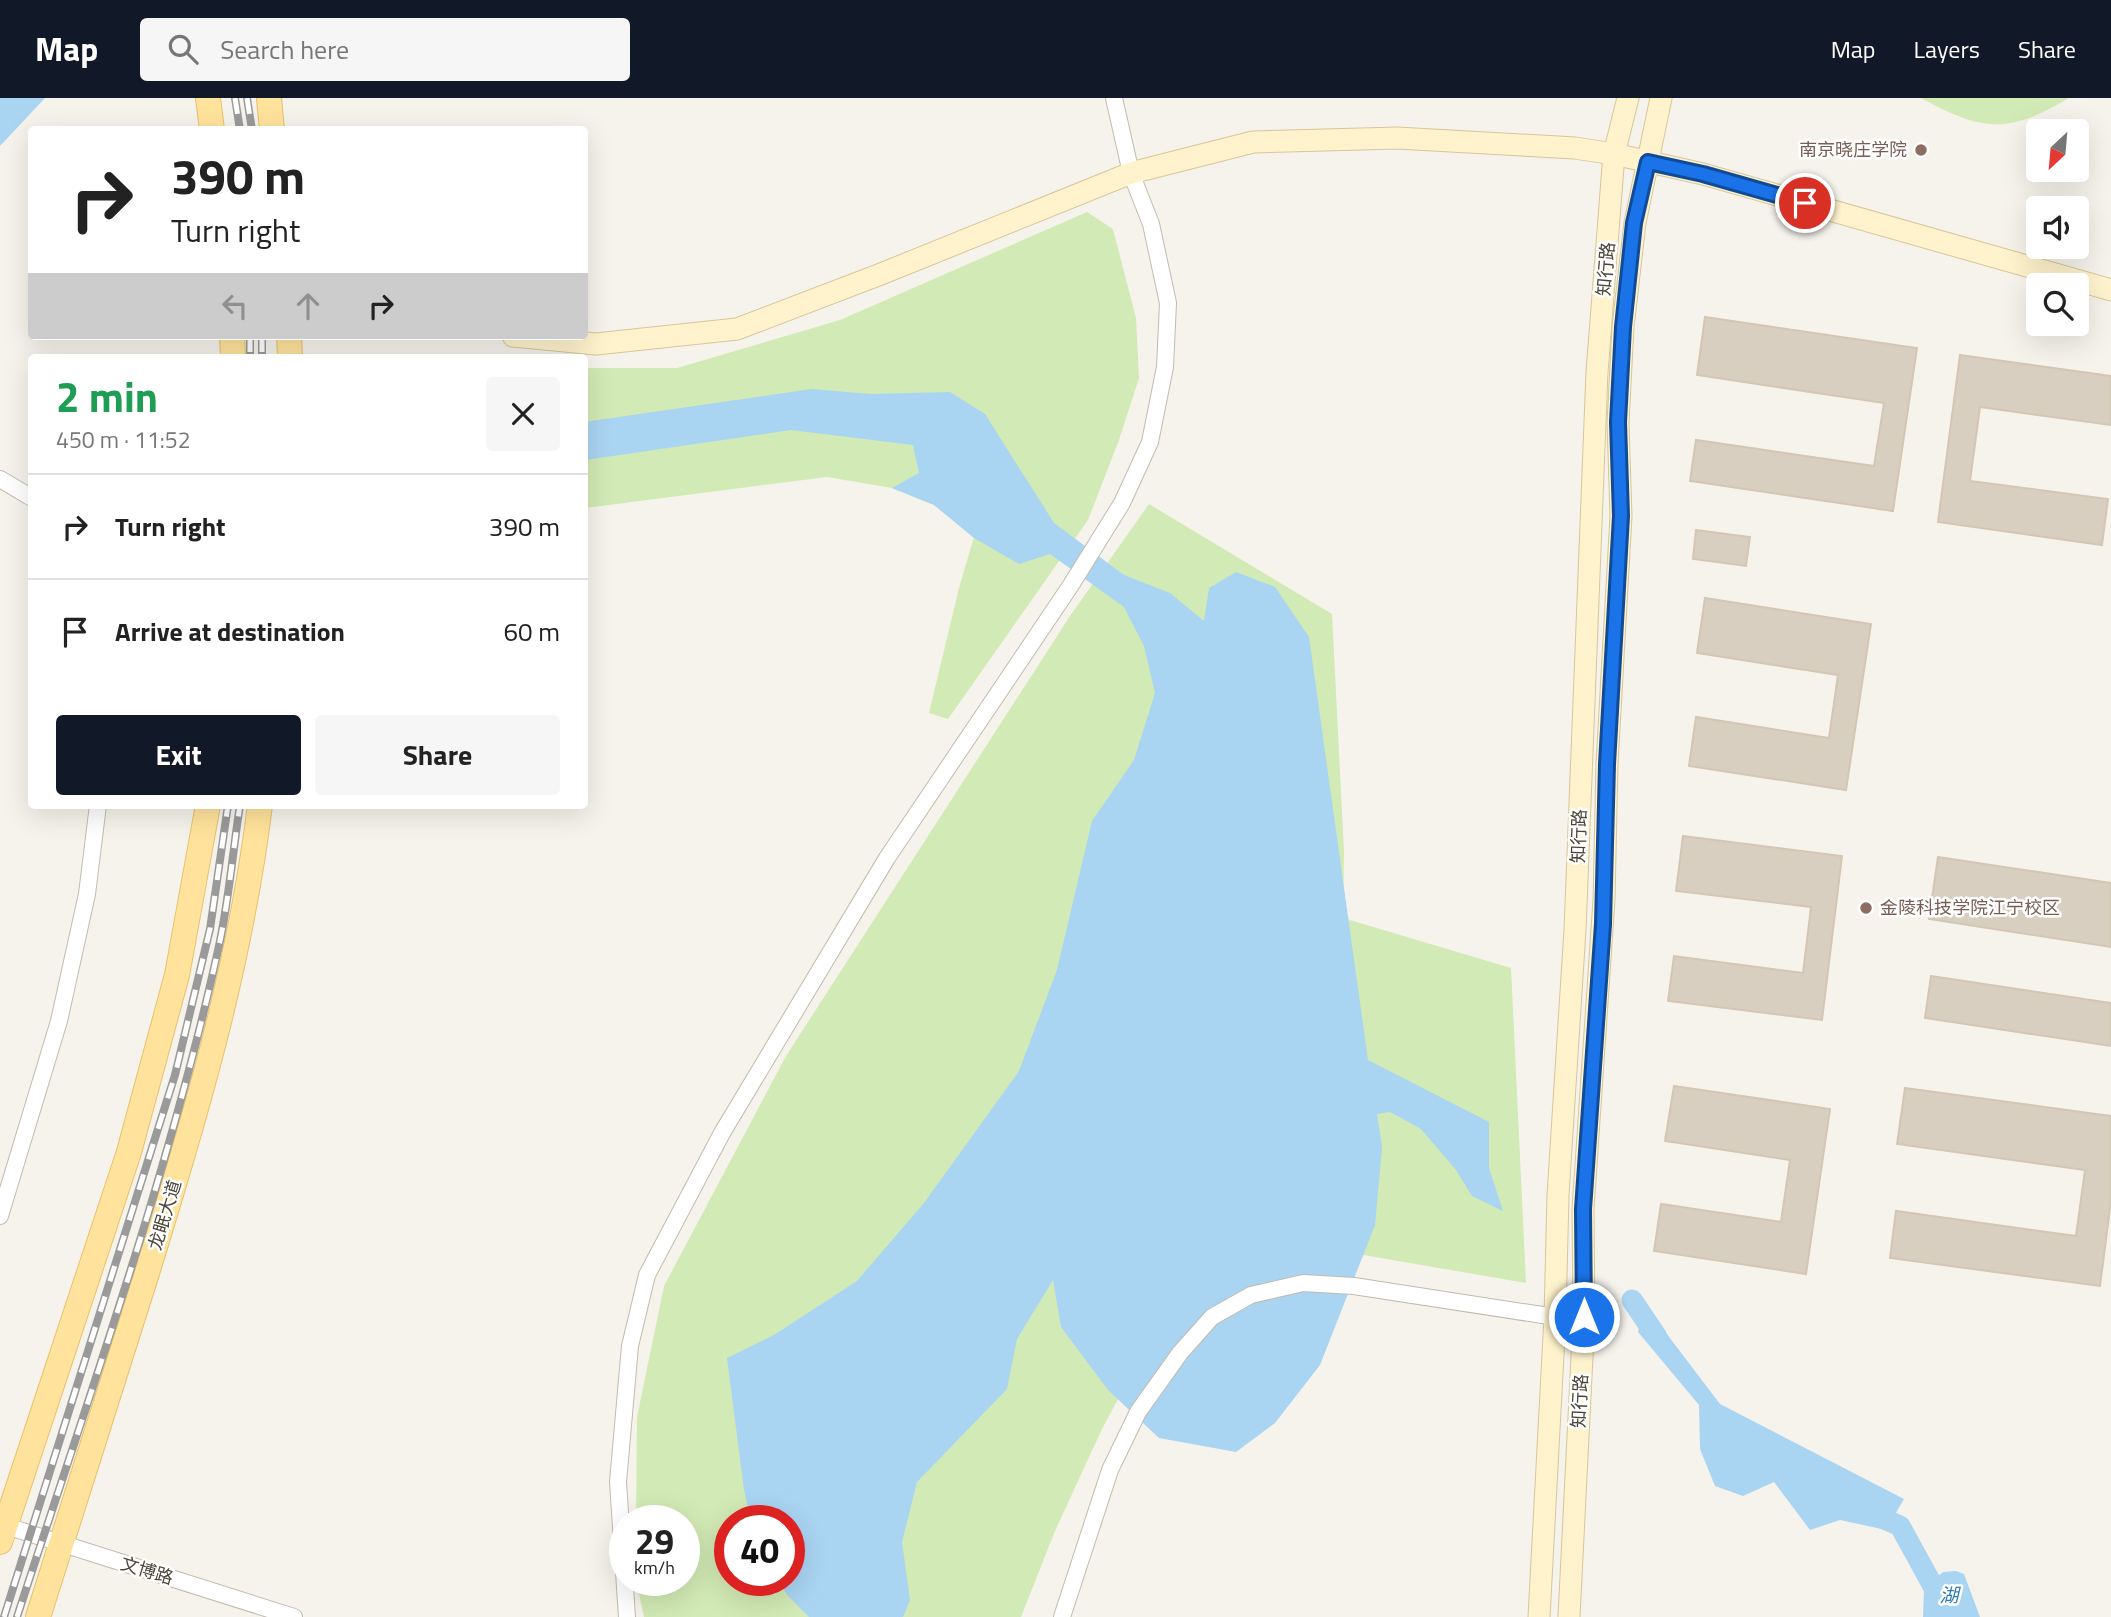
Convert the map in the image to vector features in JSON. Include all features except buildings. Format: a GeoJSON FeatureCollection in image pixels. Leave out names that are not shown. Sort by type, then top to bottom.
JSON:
{"type":"FeatureCollection","features":[{"type":"Feature","properties":{"kind":"main road"},"geometry":{"type":"LineString","coordinates":[[208,98],[212,126]]}},
{"type":"Feature","properties":{"kind":"main road"},"geometry":{"type":"LineString","coordinates":[[268,98],[272,126]]}},
{"type":"Feature","properties":{"kind":"main road"},"geometry":{"type":"LineString","coordinates":[[2,1531],[129,1152],[177,975],[207,809]]}},
{"type":"Feature","properties":{"kind":"main road","name":"龙眠大道"},"geometry":{"type":"LineString","coordinates":[[38,1617],[165,1214],[222,1018],[252,870],[260,809]]}},
{"type":"Feature","properties":{"kind":"street"},"geometry":{"type":"LineString","coordinates":[[627,1617],[618,1482],[630,1346],[647,1275],[722,1133],[887,858],[1071,584],[1122,503],[1150,442],[1165,368],[1168,303],[1151,224],[1131,173],[1114,98]]}},
{"type":"Feature","properties":{"kind":"street","name":"知行路"},"geometry":{"type":"LineString","coordinates":[[1539,1617],[1555,1317],[1558,1195],[1575,930],[1597,372],[1614,154],[1628,98]]}},
{"type":"Feature","properties":{"kind":"street","name":"知行路"},"geometry":{"type":"LineString","coordinates":[[1569,1617],[1584,1317],[1583,1209],[1602,939],[1607,764],[1621,516],[1619,409],[1623,327],[1634,223],[1661,98]]}},
{"type":"Feature","properties":{"kind":"street"},"geometry":{"type":"LineString","coordinates":[[554,340],[596,344],[737,329],[1131,173],[1253,142],[1397,138],[1575,148],[1614,154],[1703,174],[2111,290]]}},
{"type":"Feature","properties":{"kind":"street"},"geometry":{"type":"LineString","coordinates":[[0,479],[28,496]]}},
{"type":"Feature","properties":{"kind":"street"},"geometry":{"type":"LineString","coordinates":[[0,1216],[59,1021],[87,894],[98,809]]}},
{"type":"Feature","properties":{"kind":"street"},"geometry":{"type":"LineString","coordinates":[[1062,1617],[1110,1470],[1138,1412],[1180,1353],[1212,1317],[1251,1295],[1303,1283],[1354,1286],[1555,1317]]}},
{"type":"Feature","properties":{"kind":"street","name":"文博路"},"geometry":{"type":"LineString","coordinates":[[2,1531],[61,1544],[294,1617]]}},
{"type":"Feature","properties":{"kind":"green space"},"geometry":{"type":"Polygon","coordinates":[[[1921,98],[2069,98],[2029,118],[1995,124],[1962,117],[1921,98]]]}},
{"type":"Feature","properties":{"kind":"green space"},"geometry":{"type":"Polygon","coordinates":[[[1087,212],[1113,229],[1136,318],[1139,378],[1119,440],[1088,520],[948,719],[929,713],[974,537],[934,505],[892,488],[827,477],[588,508],[588,368],[677,368],[840,320],[1087,212]]]}},
{"type":"Feature","properties":{"kind":"green space"},"geometry":{"type":"Polygon","coordinates":[[[1149,504],[1332,614],[1344,852],[1343,918],[1511,968],[1526,1283],[1282,1241],[1149,1341],[1102,1429],[1055,1531],[1021,1617],[644,1617],[639,1596],[700,1596],[700,1505],[636,1505],[637,1417],[664,1286],[786,1056],[1070,616],[1149,504]]]}},
{"type":"Feature","properties":{"kind":"water"},"geometry":{"type":"Polygon","coordinates":[[[0,98],[45,98],[0,146],[0,98]]]}},
{"type":"Feature","properties":{"kind":"water"},"geometry":{"type":"Polygon","coordinates":[[[812,389],[870,394],[950,392],[985,414],[1054,523],[1124,575],[1170,593],[1204,621],[1209,588],[1236,572],[1275,587],[1309,637],[1368,1060],[1489,1122],[1489,1168],[1503,1211],[1472,1196],[1456,1170],[1421,1129],[1390,1112],[1377,1114],[1382,1147],[1375,1225],[1320,1365],[1275,1423],[1236,1452],[1159,1438],[1108,1390],[1061,1327],[1053,1280],[1017,1339],[1007,1389],[917,1482],[902,1542],[910,1600],[903,1617],[809,1617],[788,1596],[805,1596],[805,1505],[747,1505],[727,1358],[774,1335],[857,1281],[924,1203],[1019,1071],[1057,970],[1092,821],[1134,760],[1155,693],[1144,646],[1124,607],[1050,554],[1019,564],[974,538],[934,505],[892,488],[919,473],[913,445],[791,430],[588,460],[588,421],[812,389]]]}},
{"type":"Feature","properties":{"kind":"water"},"geometry":{"type":"Polygon","coordinates":[[[1644,1304],[1720,1404],[1904,1499],[1886,1530],[1840,1520],[1810,1530],[1774,1482],[1743,1496],[1715,1486],[1700,1449],[1699,1405],[1638,1332],[1644,1304]]]}},
{"type":"Feature","properties":{"kind":"water","name":"湖"},"geometry":{"type":"Polygon","coordinates":[[[1956,1571],[1964,1574],[1980,1617],[1923,1617],[1924,1590],[1943,1572],[1956,1571]]]}},
{"type":"Feature","properties":{"kind":"waterway"},"geometry":{"type":"LineString","coordinates":[[1632,1300],[1657,1337]]}},
{"type":"Feature","properties":{"kind":"waterway"},"geometry":{"type":"LineString","coordinates":[[1866,1511],[1900,1526],[1950,1617]]}},
{"type":"Feature","properties":{"kind":"railway"},"geometry":{"type":"LineString","coordinates":[[235,98],[239,126]]}},
{"type":"Feature","properties":{"kind":"railway"},"geometry":{"type":"LineString","coordinates":[[247,98],[251,126]]}},
{"type":"Feature","properties":{"kind":"railway"},"geometry":{"type":"LineString","coordinates":[[250,340],[250,354]]}},
{"type":"Feature","properties":{"kind":"railway"},"geometry":{"type":"LineString","coordinates":[[262,340],[262,354]]}},
{"type":"Feature","properties":{"kind":"railway"},"geometry":{"type":"LineString","coordinates":[[4,1617],[175,1075],[210,929],[227,809]]}},
{"type":"Feature","properties":{"kind":"railway"},"geometry":{"type":"LineString","coordinates":[[17,1617],[127,1281],[178,1112],[220,941],[239,809]]}},
{"type":"Feature","properties":{"kind":"place","name":"南京晓庄学院"},"geometry":{"type":"Point","coordinates":[1921,150]}},
{"type":"Feature","properties":{"kind":"place","name":"金陵科技学院江宁校区"},"geometry":{"type":"Point","coordinates":[1866,908]}},
{"type":"Feature","properties":{"kind":"route"},"geometry":{"type":"LineString","coordinates":[[1584,1317],[1583,1209],[1603,924],[1607,764],[1621,516],[1618,422],[1623,327],[1634,223],[1648,162],[1703,174],[1805,203]]}}]}
